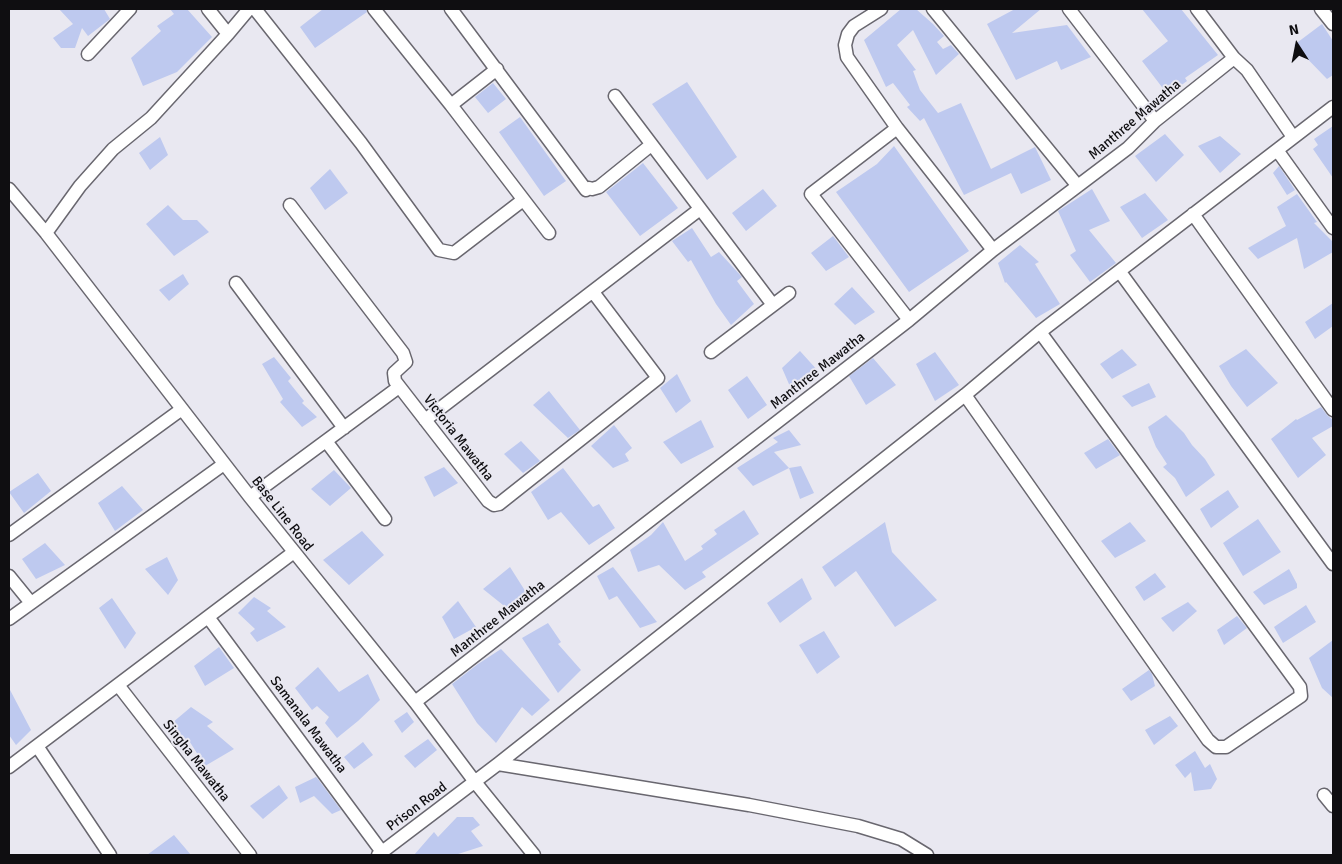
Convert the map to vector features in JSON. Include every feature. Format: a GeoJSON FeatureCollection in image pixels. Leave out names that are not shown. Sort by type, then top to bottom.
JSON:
{"type":"FeatureCollection","features":[{"type":"Feature","properties":{"kind":"street"},"geometry":{"type":"LineString","coordinates":[[88,54],[130,9]]}},
{"type":"Feature","properties":{"kind":"street"},"geometry":{"type":"LineString","coordinates":[[208,9],[228,34]]}},
{"type":"Feature","properties":{"kind":"street"},"geometry":{"type":"LineString","coordinates":[[46,233],[80,186],[113,149],[150,118],[249,9]]}},
{"type":"Feature","properties":{"kind":"street"},"geometry":{"type":"LineString","coordinates":[[255,9],[361,144],[439,250],[454,253],[524,200]]}},
{"type":"Feature","properties":{"kind":"street"},"geometry":{"type":"LineString","coordinates":[[374,9],[451,105],[549,233]]}},
{"type":"Feature","properties":{"kind":"street"},"geometry":{"type":"LineString","coordinates":[[451,9],[497,68],[586,190],[599,187],[651,146]]}},
{"type":"Feature","properties":{"kind":"street"},"geometry":{"type":"LineString","coordinates":[[881,9],[854,26],[848,34],[845,45],[847,57],[897,128],[993,250]]}},
{"type":"Feature","properties":{"kind":"street"},"geometry":{"type":"LineString","coordinates":[[933,9],[1077,185]]}},
{"type":"Feature","properties":{"kind":"street"},"geometry":{"type":"LineString","coordinates":[[1069,9],[1156,121]]}},
{"type":"Feature","properties":{"kind":"street"},"geometry":{"type":"LineString","coordinates":[[1197,9],[1234,58],[1248,70],[1293,138]]}},
{"type":"Feature","properties":{"kind":"street"},"geometry":{"type":"LineString","coordinates":[[1322,9],[1333,24]]}},
{"type":"Feature","properties":{"kind":"street","name":"Manthree Mawatha"},"geometry":{"type":"LineString","coordinates":[[415,702],[909,320],[993,250],[1128,148],[1156,121],[1234,58]]}},
{"type":"Feature","properties":{"kind":"street"},"geometry":{"type":"LineString","coordinates":[[451,105],[497,68]]}},
{"type":"Feature","properties":{"kind":"street"},"geometry":{"type":"LineString","coordinates":[[615,96],[773,305]]}},
{"type":"Feature","properties":{"kind":"street","name":"Prison Road"},"geometry":{"type":"LineString","coordinates":[[380,854],[498,764],[964,395],[1040,332],[1333,106]]}},
{"type":"Feature","properties":{"kind":"street"},"geometry":{"type":"LineString","coordinates":[[897,128],[811,194],[909,320]]}},
{"type":"Feature","properties":{"kind":"street"},"geometry":{"type":"LineString","coordinates":[[1277,150],[1333,228]]}},
{"type":"Feature","properties":{"kind":"street","name":"Base Line Road"},"geometry":{"type":"LineString","coordinates":[[9,189],[46,233],[224,464],[415,702],[475,782],[534,855]]}},
{"type":"Feature","properties":{"kind":"street"},"geometry":{"type":"LineString","coordinates":[[250,497],[399,387],[395,381],[394,373],[406,362],[403,353],[290,205]]}},
{"type":"Feature","properties":{"kind":"street"},"geometry":{"type":"LineString","coordinates":[[425,420],[700,210]]}},
{"type":"Feature","properties":{"kind":"street"},"geometry":{"type":"LineString","coordinates":[[1193,214],[1333,410]]}},
{"type":"Feature","properties":{"kind":"street"},"geometry":{"type":"LineString","coordinates":[[1120,272],[1222,409],[1333,564]]}},
{"type":"Feature","properties":{"kind":"street"},"geometry":{"type":"LineString","coordinates":[[236,283],[344,428]]}},
{"type":"Feature","properties":{"kind":"street","name":"Victoria Mawatha"},"geometry":{"type":"LineString","coordinates":[[399,387],[488,501],[494,505],[498,504],[658,378],[593,292]]}},
{"type":"Feature","properties":{"kind":"street"},"geometry":{"type":"LineString","coordinates":[[711,352],[790,293]]}},
{"type":"Feature","properties":{"kind":"street"},"geometry":{"type":"LineString","coordinates":[[964,395],[1212,744],[1216,747],[1226,746],[1300,696],[1300,687],[1040,332]]}},
{"type":"Feature","properties":{"kind":"street"},"geometry":{"type":"LineString","coordinates":[[9,535],[182,409]]}},
{"type":"Feature","properties":{"kind":"street"},"geometry":{"type":"LineString","coordinates":[[326,442],[385,519]]}},
{"type":"Feature","properties":{"kind":"street"},"geometry":{"type":"LineString","coordinates":[[9,619],[224,464]]}},
{"type":"Feature","properties":{"kind":"street"},"geometry":{"type":"LineString","coordinates":[[9,767],[294,552]]}},
{"type":"Feature","properties":{"kind":"street"},"geometry":{"type":"LineString","coordinates":[[9,576],[31,603]]}},
{"type":"Feature","properties":{"kind":"street","name":"Samanala Mawatha"},"geometry":{"type":"LineString","coordinates":[[208,617],[380,854]]}},
{"type":"Feature","properties":{"kind":"street","name":"Singha Mawatha"},"geometry":{"type":"LineString","coordinates":[[118,685],[250,855]]}},
{"type":"Feature","properties":{"kind":"street"},"geometry":{"type":"LineString","coordinates":[[36,746],[110,855]]}},
{"type":"Feature","properties":{"kind":"street"},"geometry":{"type":"LineString","coordinates":[[498,764],[749,804],[858,826],[901,839],[927,855]]}},
{"type":"Feature","properties":{"kind":"street"},"geometry":{"type":"LineString","coordinates":[[1324,795],[1333,806]]}},
{"type":"Feature","properties":{"kind":"building"},"geometry":{"type":"Polygon","coordinates":[[[59,9],[104,9],[110,19],[88,36],[82,28],[75,48],[61,48],[53,38],[73,24],[59,9]]]}},
{"type":"Feature","properties":{"kind":"building"},"geometry":{"type":"Polygon","coordinates":[[[170,9],[187,9],[212,37],[177,72],[143,86],[131,58],[161,31],[157,26],[174,14],[170,9]]]}},
{"type":"Feature","properties":{"kind":"building"},"geometry":{"type":"Polygon","coordinates":[[[323,9],[366,9],[367,12],[315,48],[300,27],[323,9]]]}},
{"type":"Feature","properties":{"kind":"building"},"geometry":{"type":"Polygon","coordinates":[[[901,9],[916,9],[944,36],[937,42],[943,49],[951,45],[959,54],[936,75],[913,30],[897,45],[916,70],[913,71],[920,90],[938,113],[961,103],[991,169],[1035,147],[1051,180],[1021,194],[1011,173],[964,195],[924,118],[920,121],[907,107],[910,105],[893,83],[886,87],[864,40],[901,9]]]}},
{"type":"Feature","properties":{"kind":"building"},"geometry":{"type":"Polygon","coordinates":[[[1015,9],[1041,9],[1012,33],[1067,25],[1091,57],[1061,70],[1057,61],[1016,80],[987,24],[1015,9]]]}},
{"type":"Feature","properties":{"kind":"building"},"geometry":{"type":"Polygon","coordinates":[[[1142,9],[1181,9],[1218,55],[1185,78],[1187,81],[1168,95],[1142,61],[1168,41],[1142,9]]]}},
{"type":"Feature","properties":{"kind":"building"},"geometry":{"type":"Polygon","coordinates":[[[1322,24],[1333,41],[1333,75],[1327,79],[1294,45],[1322,24]]]}},
{"type":"Feature","properties":{"kind":"building"},"geometry":{"type":"Polygon","coordinates":[[[687,82],[737,157],[707,180],[652,104],[687,82]]]}},
{"type":"Feature","properties":{"kind":"building"},"geometry":{"type":"Polygon","coordinates":[[[493,83],[506,99],[488,113],[475,97],[493,83]]]}},
{"type":"Feature","properties":{"kind":"building"},"geometry":{"type":"Polygon","coordinates":[[[520,117],[566,181],[544,196],[499,132],[520,117]]]}},
{"type":"Feature","properties":{"kind":"building"},"geometry":{"type":"Polygon","coordinates":[[[1333,126],[1333,178],[1313,149],[1318,145],[1314,139],[1333,126]]]}},
{"type":"Feature","properties":{"kind":"building"},"geometry":{"type":"Polygon","coordinates":[[[1165,134],[1184,155],[1156,182],[1135,156],[1165,134]]]}},
{"type":"Feature","properties":{"kind":"building"},"geometry":{"type":"Polygon","coordinates":[[[1220,136],[1241,154],[1220,173],[1198,146],[1220,136]]]}},
{"type":"Feature","properties":{"kind":"building"},"geometry":{"type":"Polygon","coordinates":[[[160,137],[168,155],[150,170],[139,153],[160,137]]]}},
{"type":"Feature","properties":{"kind":"building"},"geometry":{"type":"Polygon","coordinates":[[[894,146],[969,251],[909,292],[836,192],[877,164],[894,146]]]}},
{"type":"Feature","properties":{"kind":"building"},"geometry":{"type":"Polygon","coordinates":[[[643,163],[678,208],[640,236],[606,192],[643,163]]]}},
{"type":"Feature","properties":{"kind":"building"},"geometry":{"type":"Polygon","coordinates":[[[1279,166],[1295,190],[1287,195],[1273,173],[1279,166]]]}},
{"type":"Feature","properties":{"kind":"building"},"geometry":{"type":"Polygon","coordinates":[[[330,169],[348,193],[325,210],[310,188],[330,169]]]}},
{"type":"Feature","properties":{"kind":"building"},"geometry":{"type":"Polygon","coordinates":[[[763,189],[777,206],[746,231],[732,213],[763,189]]]}},
{"type":"Feature","properties":{"kind":"building"},"geometry":{"type":"Polygon","coordinates":[[[1092,189],[1110,221],[1089,230],[1116,263],[1090,282],[1070,255],[1076,251],[1058,211],[1092,189]]]}},
{"type":"Feature","properties":{"kind":"building"},"geometry":{"type":"Polygon","coordinates":[[[1145,193],[1168,220],[1142,238],[1120,207],[1145,193]]]}},
{"type":"Feature","properties":{"kind":"building"},"geometry":{"type":"Polygon","coordinates":[[[1297,194],[1317,222],[1314,223],[1333,242],[1333,252],[1304,269],[1297,238],[1258,259],[1248,248],[1286,226],[1277,207],[1297,194]]]}},
{"type":"Feature","properties":{"kind":"building"},"geometry":{"type":"Polygon","coordinates":[[[168,205],[183,220],[197,220],[209,232],[174,256],[146,224],[168,205]]]}},
{"type":"Feature","properties":{"kind":"building"},"geometry":{"type":"Polygon","coordinates":[[[692,228],[711,257],[719,252],[742,277],[737,281],[754,304],[731,325],[716,304],[691,260],[688,262],[672,241],[692,228]]]}},
{"type":"Feature","properties":{"kind":"building"},"geometry":{"type":"Polygon","coordinates":[[[833,236],[849,257],[826,271],[811,253],[833,236]]]}},
{"type":"Feature","properties":{"kind":"building"},"geometry":{"type":"Polygon","coordinates":[[[1020,245],[1039,262],[1035,264],[1060,304],[1036,318],[1005,283],[998,263],[1020,245]]]}},
{"type":"Feature","properties":{"kind":"building"},"geometry":{"type":"Polygon","coordinates":[[[183,274],[189,284],[169,301],[159,290],[183,274]]]}},
{"type":"Feature","properties":{"kind":"building"},"geometry":{"type":"Polygon","coordinates":[[[852,287],[875,312],[855,325],[834,304],[852,287]]]}},
{"type":"Feature","properties":{"kind":"building"},"geometry":{"type":"Polygon","coordinates":[[[1333,303],[1333,326],[1315,339],[1305,322],[1333,303]]]}},
{"type":"Feature","properties":{"kind":"building"},"geometry":{"type":"Polygon","coordinates":[[[1122,349],[1137,365],[1112,379],[1100,364],[1122,349]]]}},
{"type":"Feature","properties":{"kind":"building"},"geometry":{"type":"Polygon","coordinates":[[[1246,349],[1278,383],[1247,407],[1219,366],[1246,349]]]}},
{"type":"Feature","properties":{"kind":"building"},"geometry":{"type":"Polygon","coordinates":[[[800,351],[819,372],[792,391],[782,368],[800,351]]]}},
{"type":"Feature","properties":{"kind":"building"},"geometry":{"type":"Polygon","coordinates":[[[935,352],[959,385],[935,401],[916,364],[935,352]]]}},
{"type":"Feature","properties":{"kind":"building"},"geometry":{"type":"Polygon","coordinates":[[[274,357],[291,378],[288,381],[304,401],[302,403],[317,417],[302,427],[280,402],[283,399],[262,364],[274,357]]]}},
{"type":"Feature","properties":{"kind":"building"},"geometry":{"type":"Polygon","coordinates":[[[873,358],[896,385],[866,405],[849,376],[873,358]]]}},
{"type":"Feature","properties":{"kind":"building"},"geometry":{"type":"Polygon","coordinates":[[[677,374],[691,401],[676,413],[660,388],[677,374]]]}},
{"type":"Feature","properties":{"kind":"building"},"geometry":{"type":"Polygon","coordinates":[[[747,376],[767,405],[748,419],[728,390],[747,376]]]}},
{"type":"Feature","properties":{"kind":"building"},"geometry":{"type":"Polygon","coordinates":[[[1149,383],[1156,397],[1132,407],[1122,396],[1149,383]]]}},
{"type":"Feature","properties":{"kind":"building"},"geometry":{"type":"Polygon","coordinates":[[[549,391],[580,430],[568,438],[533,405],[549,391]]]}},
{"type":"Feature","properties":{"kind":"building"},"geometry":{"type":"Polygon","coordinates":[[[1321,407],[1333,420],[1333,426],[1312,438],[1326,455],[1298,478],[1271,439],[1296,419],[1321,407]]]}},
{"type":"Feature","properties":{"kind":"building"},"geometry":{"type":"Polygon","coordinates":[[[1166,415],[1184,433],[1215,475],[1186,497],[1175,478],[1163,467],[1167,464],[1156,447],[1148,427],[1166,415]]]}},
{"type":"Feature","properties":{"kind":"building"},"geometry":{"type":"Polygon","coordinates":[[[701,420],[714,447],[681,464],[663,442],[701,420]]]}},
{"type":"Feature","properties":{"kind":"building"},"geometry":{"type":"Polygon","coordinates":[[[614,425],[632,448],[625,454],[629,461],[613,468],[591,446],[614,425]]]}},
{"type":"Feature","properties":{"kind":"building"},"geometry":{"type":"Polygon","coordinates":[[[789,430],[801,445],[774,452],[789,468],[753,486],[737,468],[778,442],[773,438],[789,430]]]}},
{"type":"Feature","properties":{"kind":"building"},"geometry":{"type":"Polygon","coordinates":[[[1108,439],[1120,455],[1096,469],[1084,453],[1108,439]]]}},
{"type":"Feature","properties":{"kind":"building"},"geometry":{"type":"Polygon","coordinates":[[[521,441],[540,461],[523,473],[504,454],[521,441]]]}},
{"type":"Feature","properties":{"kind":"building"},"geometry":{"type":"Polygon","coordinates":[[[801,466],[814,493],[800,499],[789,468],[801,466]]]}},
{"type":"Feature","properties":{"kind":"building"},"geometry":{"type":"Polygon","coordinates":[[[444,467],[458,483],[434,497],[424,477],[444,467]]]}},
{"type":"Feature","properties":{"kind":"building"},"geometry":{"type":"Polygon","coordinates":[[[563,468],[593,507],[599,504],[615,528],[589,545],[561,512],[548,520],[531,492],[563,468]]]}},
{"type":"Feature","properties":{"kind":"building"},"geometry":{"type":"Polygon","coordinates":[[[334,470],[351,488],[330,506],[311,489],[334,470]]]}},
{"type":"Feature","properties":{"kind":"building"},"geometry":{"type":"Polygon","coordinates":[[[38,473],[51,491],[24,513],[9,492],[38,473]]]}},
{"type":"Feature","properties":{"kind":"building"},"geometry":{"type":"Polygon","coordinates":[[[122,486],[143,510],[115,531],[98,503],[122,486]]]}},
{"type":"Feature","properties":{"kind":"building"},"geometry":{"type":"Polygon","coordinates":[[[1228,490],[1239,507],[1211,528],[1200,509],[1228,490]]]}},
{"type":"Feature","properties":{"kind":"building"},"geometry":{"type":"Polygon","coordinates":[[[744,510],[759,534],[702,572],[706,577],[685,590],[659,565],[638,572],[630,550],[651,535],[663,522],[685,561],[703,549],[701,546],[717,534],[714,530],[744,510]]]}},
{"type":"Feature","properties":{"kind":"building"},"geometry":{"type":"Polygon","coordinates":[[[1258,519],[1281,552],[1243,576],[1223,543],[1258,519]]]}},
{"type":"Feature","properties":{"kind":"building"},"geometry":{"type":"Polygon","coordinates":[[[885,522],[892,552],[937,600],[895,627],[856,571],[835,587],[822,567],[885,522]]]}},
{"type":"Feature","properties":{"kind":"building"},"geometry":{"type":"Polygon","coordinates":[[[1130,522],[1146,541],[1115,558],[1101,541],[1130,522]]]}},
{"type":"Feature","properties":{"kind":"building"},"geometry":{"type":"Polygon","coordinates":[[[362,531],[384,555],[349,585],[323,560],[362,531]]]}},
{"type":"Feature","properties":{"kind":"building"},"geometry":{"type":"Polygon","coordinates":[[[45,543],[65,565],[36,579],[22,559],[45,543]]]}},
{"type":"Feature","properties":{"kind":"building"},"geometry":{"type":"Polygon","coordinates":[[[167,557],[178,580],[168,595],[145,569],[167,557]]]}},
{"type":"Feature","properties":{"kind":"building"},"geometry":{"type":"Polygon","coordinates":[[[510,567],[529,597],[508,609],[483,589],[510,567]]]}},
{"type":"Feature","properties":{"kind":"building"},"geometry":{"type":"Polygon","coordinates":[[[613,567],[657,622],[640,628],[617,596],[609,600],[597,576],[613,567]]]}},
{"type":"Feature","properties":{"kind":"building"},"geometry":{"type":"Polygon","coordinates":[[[1289,569],[1297,584],[1297,588],[1264,605],[1253,592],[1289,569]]]}},
{"type":"Feature","properties":{"kind":"building"},"geometry":{"type":"Polygon","coordinates":[[[1155,573],[1166,587],[1144,601],[1135,587],[1155,573]]]}},
{"type":"Feature","properties":{"kind":"building"},"geometry":{"type":"Polygon","coordinates":[[[802,578],[812,599],[780,623],[767,603],[802,578]]]}},
{"type":"Feature","properties":{"kind":"building"},"geometry":{"type":"Polygon","coordinates":[[[254,597],[271,608],[267,611],[286,627],[257,642],[250,633],[255,629],[238,613],[254,597]]]}},
{"type":"Feature","properties":{"kind":"building"},"geometry":{"type":"Polygon","coordinates":[[[112,598],[136,633],[125,649],[99,608],[112,598]]]}},
{"type":"Feature","properties":{"kind":"building"},"geometry":{"type":"Polygon","coordinates":[[[458,601],[476,627],[454,639],[442,617],[458,601]]]}},
{"type":"Feature","properties":{"kind":"building"},"geometry":{"type":"Polygon","coordinates":[[[1188,602],[1197,611],[1173,632],[1161,618],[1188,602]]]}},
{"type":"Feature","properties":{"kind":"building"},"geometry":{"type":"Polygon","coordinates":[[[1306,605],[1316,622],[1283,643],[1274,627],[1306,605]]]}},
{"type":"Feature","properties":{"kind":"building"},"geometry":{"type":"Polygon","coordinates":[[[1237,616],[1247,628],[1224,645],[1217,630],[1237,616]]]}},
{"type":"Feature","properties":{"kind":"building"},"geometry":{"type":"Polygon","coordinates":[[[548,623],[561,642],[558,644],[581,670],[558,693],[522,638],[548,623]]]}},
{"type":"Feature","properties":{"kind":"building"},"geometry":{"type":"Polygon","coordinates":[[[824,631],[840,657],[817,674],[799,645],[824,631]]]}},
{"type":"Feature","properties":{"kind":"building"},"geometry":{"type":"Polygon","coordinates":[[[1333,640],[1333,698],[1322,688],[1309,658],[1333,640]]]}},
{"type":"Feature","properties":{"kind":"building"},"geometry":{"type":"Polygon","coordinates":[[[219,647],[234,668],[205,686],[194,666],[219,647]]]}},
{"type":"Feature","properties":{"kind":"building"},"geometry":{"type":"Polygon","coordinates":[[[501,649],[550,700],[532,716],[522,707],[496,743],[477,723],[452,684],[501,649]]]}},
{"type":"Feature","properties":{"kind":"building"},"geometry":{"type":"Polygon","coordinates":[[[318,667],[339,692],[368,674],[380,700],[337,738],[325,723],[329,717],[317,706],[312,710],[295,688],[318,667]]]}},
{"type":"Feature","properties":{"kind":"building"},"geometry":{"type":"Polygon","coordinates":[[[1149,670],[1155,686],[1131,701],[1122,689],[1149,670]]]}},
{"type":"Feature","properties":{"kind":"building"},"geometry":{"type":"Polygon","coordinates":[[[9,688],[31,730],[16,745],[9,735],[9,688]]]}},
{"type":"Feature","properties":{"kind":"building"},"geometry":{"type":"Polygon","coordinates":[[[191,707],[213,722],[207,726],[234,749],[205,766],[188,739],[186,741],[172,723],[191,707]]]}},
{"type":"Feature","properties":{"kind":"building"},"geometry":{"type":"Polygon","coordinates":[[[407,712],[414,722],[402,733],[394,721],[407,712]]]}},
{"type":"Feature","properties":{"kind":"building"},"geometry":{"type":"Polygon","coordinates":[[[1170,716],[1178,726],[1154,745],[1145,730],[1170,716]]]}},
{"type":"Feature","properties":{"kind":"building"},"geometry":{"type":"Polygon","coordinates":[[[428,739],[437,750],[415,768],[404,756],[428,739]]]}},
{"type":"Feature","properties":{"kind":"building"},"geometry":{"type":"Polygon","coordinates":[[[363,742],[373,755],[354,769],[344,757],[363,742]]]}},
{"type":"Feature","properties":{"kind":"building"},"geometry":{"type":"Polygon","coordinates":[[[1195,751],[1205,768],[1210,764],[1217,779],[1211,789],[1194,791],[1191,772],[1185,778],[1175,765],[1195,751]]]}},
{"type":"Feature","properties":{"kind":"building"},"geometry":{"type":"Polygon","coordinates":[[[316,777],[341,810],[332,814],[314,796],[300,803],[295,787],[316,777]]]}},
{"type":"Feature","properties":{"kind":"building"},"geometry":{"type":"Polygon","coordinates":[[[279,785],[288,798],[263,819],[250,806],[279,785]]]}},
{"type":"Feature","properties":{"kind":"building"},"geometry":{"type":"Polygon","coordinates":[[[457,817],[473,817],[480,825],[471,831],[483,846],[455,855],[414,855],[434,832],[438,837],[457,817]]]}},
{"type":"Feature","properties":{"kind":"building"},"geometry":{"type":"Polygon","coordinates":[[[174,835],[191,855],[147,855],[174,835]]]}}]}
